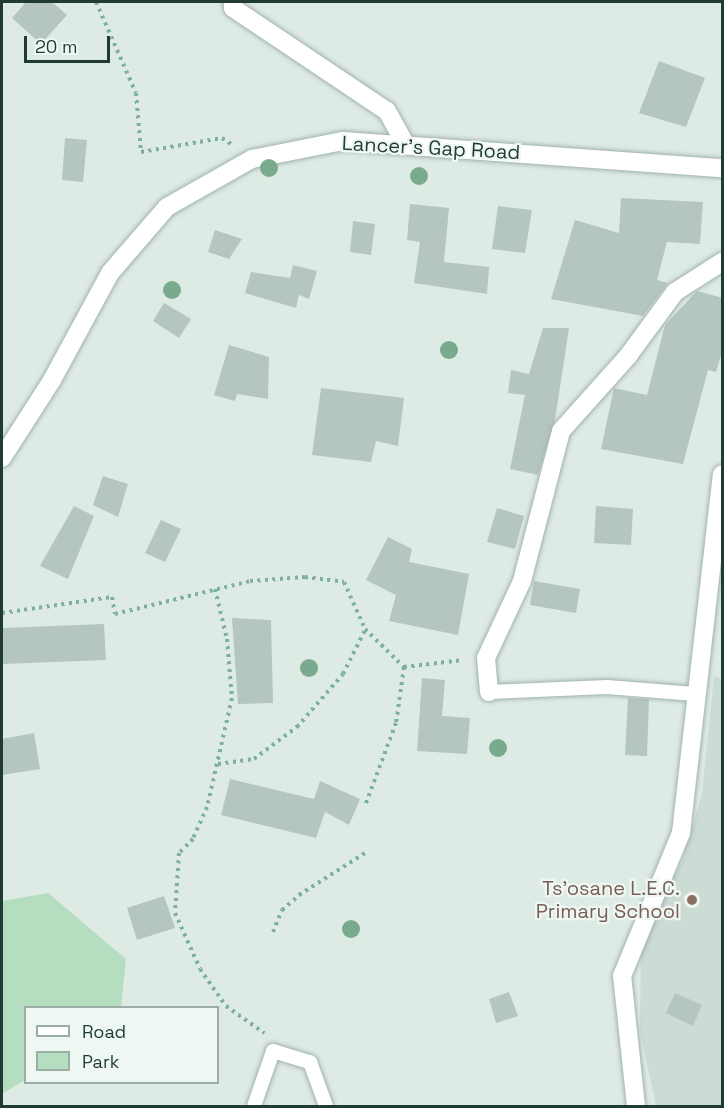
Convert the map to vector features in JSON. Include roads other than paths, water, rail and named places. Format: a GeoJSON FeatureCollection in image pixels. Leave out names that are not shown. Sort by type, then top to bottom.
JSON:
{"type":"FeatureCollection","features":[{"type":"Feature","properties":{"kind":"street"},"geometry":{"type":"LineString","coordinates":[[232,2],[233,8],[387,111],[406,146]]}},
{"type":"Feature","properties":{"kind":"street","name":"Lancer's Gap Road"},"geometry":{"type":"LineString","coordinates":[[2,458],[52,380],[110,273],[167,207],[252,159],[343,141],[723,168]]}},
{"type":"Feature","properties":{"kind":"street"},"geometry":{"type":"LineString","coordinates":[[489,692],[486,658],[522,581],[561,431],[628,356],[675,292],[723,262]]}},
{"type":"Feature","properties":{"kind":"street"},"geometry":{"type":"LineString","coordinates":[[636,1107],[622,976],[681,833],[695,694],[723,474]]}},
{"type":"Feature","properties":{"kind":"lane"},"geometry":{"type":"LineString","coordinates":[[489,692],[607,687],[695,694]]}},
{"type":"Feature","properties":{"kind":"lane"},"geometry":{"type":"LineString","coordinates":[[254,1107],[273,1051],[310,1062],[326,1107]]}},
{"type":"Feature","properties":{"kind":"place","name":"Ts'osane L.E.C. Primary School"},"geometry":{"type":"Point","coordinates":[692,900]}}]}
